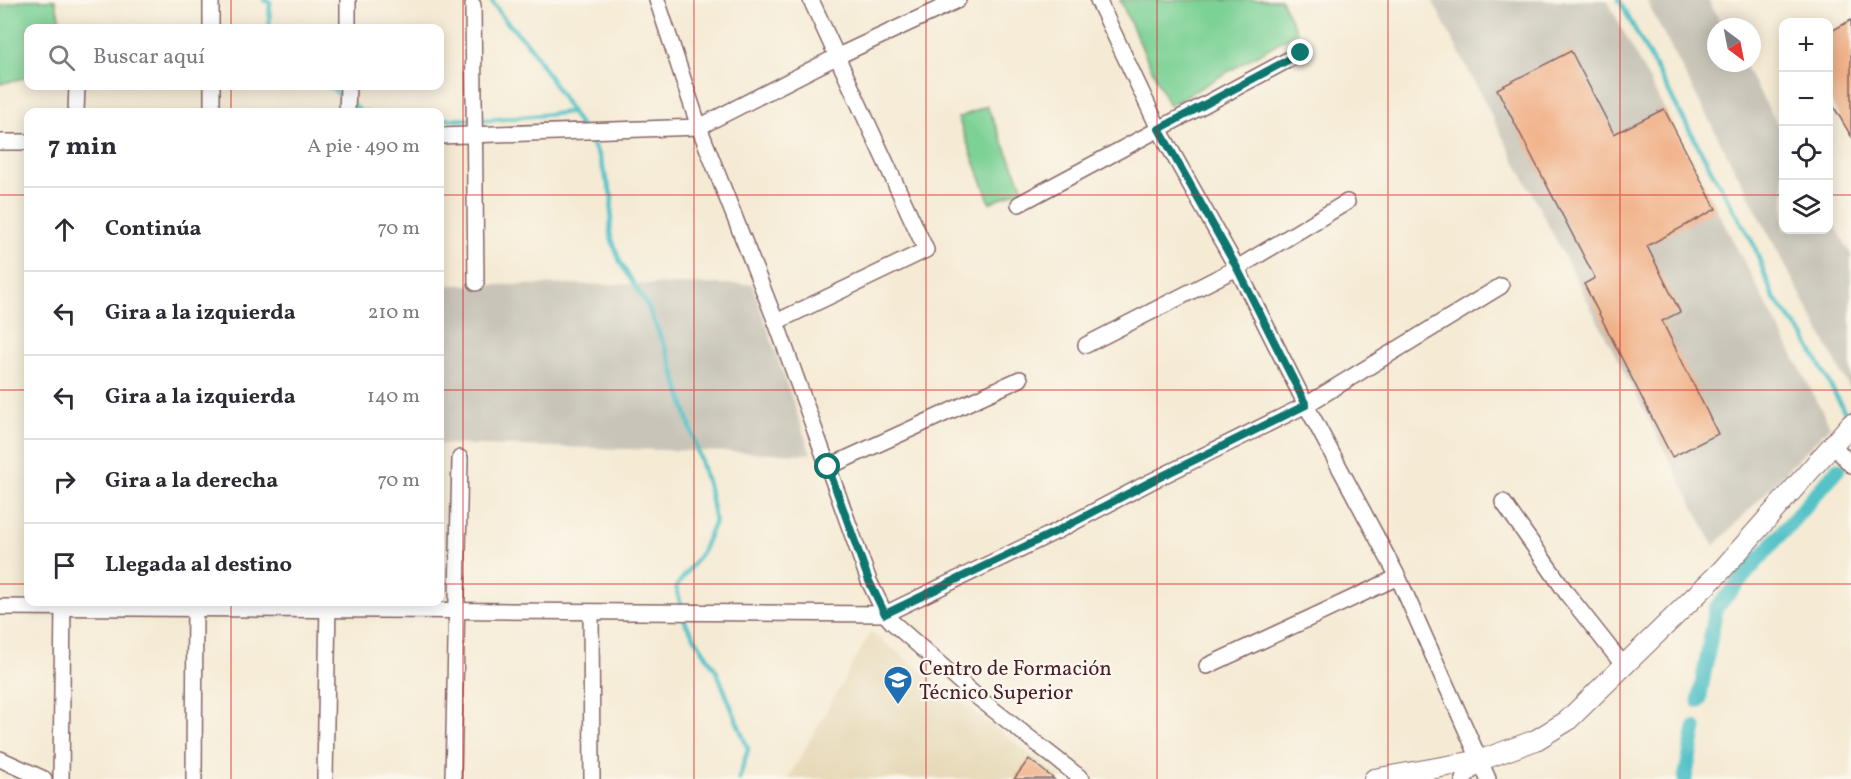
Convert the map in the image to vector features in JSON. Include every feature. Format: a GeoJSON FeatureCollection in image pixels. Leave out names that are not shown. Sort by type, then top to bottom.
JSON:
{"type":"FeatureCollection","features":[{"type":"Feature","properties":{"kind":"main road"},"geometry":{"type":"LineString","coordinates":[[1374,779],[1484,770],[1567,721],[1721,571],[1840,435]]}},
{"type":"Feature","properties":{"kind":"street"},"geometry":{"type":"LineString","coordinates":[[211,0],[211,24]]}},
{"type":"Feature","properties":{"kind":"street"},"geometry":{"type":"LineString","coordinates":[[348,0],[348,24]]}},
{"type":"Feature","properties":{"kind":"street"},"geometry":{"type":"LineString","coordinates":[[657,0],[699,127],[776,322],[869,581],[885,614],[976,696],[1082,779]]}},
{"type":"Feature","properties":{"kind":"street"},"geometry":{"type":"LineString","coordinates":[[776,322],[926,250],[811,0]]}},
{"type":"Feature","properties":{"kind":"street"},"geometry":{"type":"LineString","coordinates":[[444,136],[699,127],[836,57],[958,0]]}},
{"type":"Feature","properties":{"kind":"street"},"geometry":{"type":"LineString","coordinates":[[1098,0],[1159,129],[1237,268],[1306,405],[1398,577],[1484,770],[1463,779]]}},
{"type":"Feature","properties":{"kind":"street"},"geometry":{"type":"LineString","coordinates":[[472,5],[476,283]]}},
{"type":"Feature","properties":{"kind":"street"},"geometry":{"type":"LineString","coordinates":[[1020,204],[1301,53]]}},
{"type":"Feature","properties":{"kind":"street"},"geometry":{"type":"LineString","coordinates":[[76,108],[77,90]]}},
{"type":"Feature","properties":{"kind":"street"},"geometry":{"type":"LineString","coordinates":[[212,90],[212,108]]}},
{"type":"Feature","properties":{"kind":"street"},"geometry":{"type":"LineString","coordinates":[[347,108],[348,90]]}},
{"type":"Feature","properties":{"kind":"street"},"geometry":{"type":"LineString","coordinates":[[0,142],[24,142]]}},
{"type":"Feature","properties":{"kind":"street"},"geometry":{"type":"LineString","coordinates":[[1086,345],[1237,268],[1347,202]]}},
{"type":"Feature","properties":{"kind":"street"},"geometry":{"type":"LineString","coordinates":[[349,606],[457,611],[885,614],[1057,531],[1306,405],[1501,286]]}},
{"type":"Feature","properties":{"kind":"street"},"geometry":{"type":"LineString","coordinates":[[828,467],[1020,379]]}},
{"type":"Feature","properties":{"kind":"street"},"geometry":{"type":"LineString","coordinates":[[1840,435],[1851,465]]}},
{"type":"Feature","properties":{"kind":"street"},"geometry":{"type":"LineString","coordinates":[[453,779],[460,458]]}},
{"type":"Feature","properties":{"kind":"street"},"geometry":{"type":"LineString","coordinates":[[1503,502],[1568,595],[1624,666]]}},
{"type":"Feature","properties":{"kind":"street"},"geometry":{"type":"LineString","coordinates":[[1207,666],[1398,577]]}},
{"type":"Feature","properties":{"kind":"street"},"geometry":{"type":"LineString","coordinates":[[0,607],[24,606]]}},
{"type":"Feature","properties":{"kind":"street"},"geometry":{"type":"LineString","coordinates":[[61,779],[63,606]]}},
{"type":"Feature","properties":{"kind":"street"},"geometry":{"type":"LineString","coordinates":[[194,779],[195,606]]}},
{"type":"Feature","properties":{"kind":"street"},"geometry":{"type":"LineString","coordinates":[[326,779],[327,606]]}},
{"type":"Feature","properties":{"kind":"street"},"geometry":{"type":"LineString","coordinates":[[591,612],[592,779]]}},
{"type":"Feature","properties":{"kind":"street"},"geometry":{"type":"LineString","coordinates":[[0,759],[44,779]]}},
{"type":"Feature","properties":{"kind":"shaded area"},"geometry":{"type":"Polygon","coordinates":[[[1432,0],[1607,0],[1830,426],[1714,546],[1432,0]]]}},
{"type":"Feature","properties":{"kind":"shaded area"},"geometry":{"type":"Polygon","coordinates":[[[1646,0],[1708,0],[1718,18],[1707,18],[1707,72],[1748,72],[1779,127],[1779,234],[1833,234],[1833,221],[1851,254],[1851,391],[1646,0]]]}},
{"type":"Feature","properties":{"kind":"shaded area"},"geometry":{"type":"Polygon","coordinates":[[[752,284],[811,454],[444,444],[444,285],[752,284]]]}},
{"type":"Feature","properties":{"kind":"shaded area","name":"Centro de Formación Técnico Superior"},"geometry":{"type":"Polygon","coordinates":[[[871,632],[1062,779],[788,779],[871,632]]]}},
{"type":"Feature","properties":{"kind":"green space"},"geometry":{"type":"Polygon","coordinates":[[[25,0],[55,0],[61,24],[24,24],[24,78],[0,84],[0,6],[25,0]]]}},
{"type":"Feature","properties":{"kind":"green space"},"geometry":{"type":"Polygon","coordinates":[[[1120,0],[1281,0],[1297,32],[1169,106],[1120,0]]]}},
{"type":"Feature","properties":{"kind":"green space"},"geometry":{"type":"Polygon","coordinates":[[[987,106],[1023,188],[990,203],[958,118],[987,106]]]}},
{"type":"Feature","properties":{"kind":"building"},"geometry":{"type":"Polygon","coordinates":[[[1851,20],[1851,136],[1833,105],[1833,30],[1851,20]]]}},
{"type":"Feature","properties":{"kind":"building"},"geometry":{"type":"Polygon","coordinates":[[[1571,51],[1614,134],[1664,109],[1716,209],[1647,246],[1680,312],[1662,321],[1718,434],[1672,457],[1584,284],[1595,278],[1497,89],[1571,51]]]}},
{"type":"Feature","properties":{"kind":"building"},"geometry":{"type":"Polygon","coordinates":[[[1029,759],[1054,779],[1014,779],[1029,759]]]}},
{"type":"Feature","properties":{"kind":"waterway"},"geometry":{"type":"LineString","coordinates":[[264,0],[270,2],[269,24]]}},
{"type":"Feature","properties":{"kind":"waterway"},"geometry":{"type":"LineString","coordinates":[[491,0],[504,19],[530,46],[581,127]]}},
{"type":"Feature","properties":{"kind":"waterway"},"geometry":{"type":"LineString","coordinates":[[1619,0],[1754,245],[1773,297],[1804,336],[1849,420]]}},
{"type":"Feature","properties":{"kind":"waterway"},"geometry":{"type":"LineString","coordinates":[[334,90],[343,97]]}},
{"type":"Feature","properties":{"kind":"waterway"},"geometry":{"type":"LineString","coordinates":[[352,104],[356,108]]}},
{"type":"Feature","properties":{"kind":"waterway"},"geometry":{"type":"LineString","coordinates":[[444,119],[491,120],[572,112]]}},
{"type":"Feature","properties":{"kind":"waterway"},"geometry":{"type":"LineString","coordinates":[[586,134],[599,156],[612,197],[610,234],[620,262],[647,305],[671,362],[709,489],[715,521],[702,552],[676,587],[686,624],[717,672],[748,749],[739,779]]}},
{"type":"Feature","properties":{"kind":"waterway"},"geometry":{"type":"LineString","coordinates":[[1699,701],[1716,608],[1838,469]]}},
{"type":"Feature","properties":{"kind":"waterway"},"geometry":{"type":"LineString","coordinates":[[1685,779],[1695,728]]}},
{"type":"Feature","properties":{"kind":"place","name":"Centro de Formación Técnico Superior"},"geometry":{"type":"Point","coordinates":[898,706]}},
{"type":"Feature","properties":{"kind":"route"},"geometry":{"type":"LineString","coordinates":[[828,467],[869,581],[885,614],[1057,531],[1306,405],[1237,268],[1159,129],[1301,53]]}}]}
